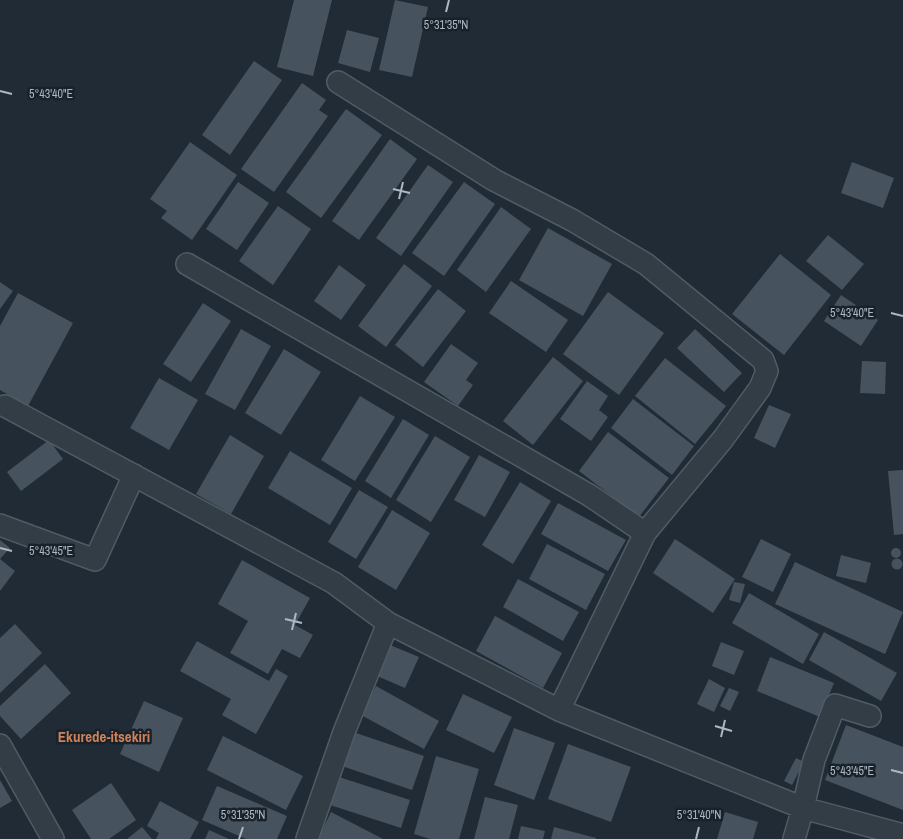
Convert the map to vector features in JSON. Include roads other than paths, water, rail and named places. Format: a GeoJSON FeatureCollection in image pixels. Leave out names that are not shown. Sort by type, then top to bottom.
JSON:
{"type":"FeatureCollection","features":[{"type":"Feature","properties":{"kind":"street"},"geometry":{"type":"LineString","coordinates":[[338,82],[494,180],[572,220],[646,264],[763,360],[767,371],[760,388],[723,439],[645,533],[558,710]]}},
{"type":"Feature","properties":{"kind":"street"},"geometry":{"type":"LineString","coordinates":[[187,264],[581,490],[645,533]]}},
{"type":"Feature","properties":{"kind":"street"},"geometry":{"type":"LineString","coordinates":[[5,406],[334,583],[388,623],[558,710],[803,808],[903,836]]}},
{"type":"Feature","properties":{"kind":"street"},"geometry":{"type":"LineString","coordinates":[[0,525],[95,560],[134,475]]}},
{"type":"Feature","properties":{"kind":"street"},"geometry":{"type":"LineString","coordinates":[[307,839],[344,732],[388,623]]}},
{"type":"Feature","properties":{"kind":"street"},"geometry":{"type":"LineString","coordinates":[[794,839],[814,760],[835,705],[870,716]]}},
{"type":"Feature","properties":{"kind":"street"},"geometry":{"type":"LineString","coordinates":[[0,745],[53,839]]}},
{"type":"Feature","properties":{"kind":"district","name":"Ekurede-itsekiri"},"geometry":{"type":"Point","coordinates":[104,736]}}]}
